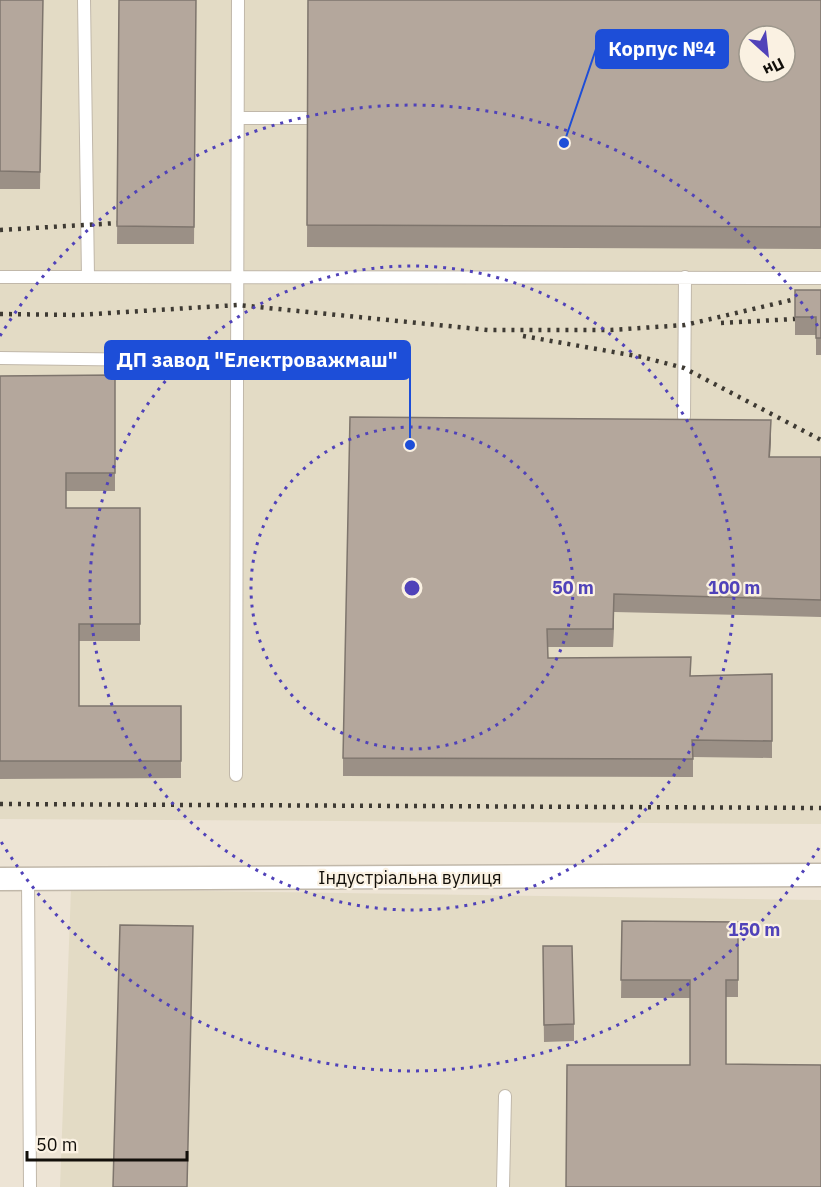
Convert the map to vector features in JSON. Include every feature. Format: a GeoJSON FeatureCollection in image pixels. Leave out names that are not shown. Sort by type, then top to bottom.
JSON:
{"type":"FeatureCollection","features":[{"type":"Feature","properties":{"kind":"street","name":"Індустріальна вулиця"},"geometry":{"type":"LineString","coordinates":[[0,879],[821,875]]}},
{"type":"Feature","properties":{"kind":"lane"},"geometry":{"type":"LineString","coordinates":[[84,0],[88,277]]}},
{"type":"Feature","properties":{"kind":"lane"},"geometry":{"type":"LineString","coordinates":[[236,776],[238,0]]}},
{"type":"Feature","properties":{"kind":"lane"},"geometry":{"type":"LineString","coordinates":[[238,118],[307,118]]}},
{"type":"Feature","properties":{"kind":"lane"},"geometry":{"type":"LineString","coordinates":[[0,277],[821,278]]}},
{"type":"Feature","properties":{"kind":"lane"},"geometry":{"type":"LineString","coordinates":[[684,417],[685,278]]}},
{"type":"Feature","properties":{"kind":"lane"},"geometry":{"type":"LineString","coordinates":[[0,358],[237,361]]}},
{"type":"Feature","properties":{"kind":"lane"},"geometry":{"type":"LineString","coordinates":[[28,879],[30,1187]]}},
{"type":"Feature","properties":{"kind":"lane"},"geometry":{"type":"LineString","coordinates":[[503,1187],[505,1096]]}},
{"type":"Feature","properties":{"kind":"shaded area"},"geometry":{"type":"Polygon","coordinates":[[[0,0],[821,0],[821,824],[0,819],[0,0]]]}},
{"type":"Feature","properties":{"kind":"shaded area"},"geometry":{"type":"Polygon","coordinates":[[[71,889],[821,900],[821,1187],[60,1187],[71,889]]]}},
{"type":"Feature","properties":{"kind":"building"},"geometry":{"type":"Polygon","coordinates":[[[0,0],[43,0],[40,172],[0,171],[0,0]]]}},
{"type":"Feature","properties":{"kind":"building"},"geometry":{"type":"Polygon","coordinates":[[[119,0],[196,0],[194,227],[117,226],[119,0]]]}},
{"type":"Feature","properties":{"kind":"building"},"geometry":{"type":"Polygon","coordinates":[[[308,0],[821,0],[821,227],[307,225],[308,0]]]}},
{"type":"Feature","properties":{"kind":"building"},"geometry":{"type":"Polygon","coordinates":[[[795,290],[821,290],[821,338],[816,338],[816,317],[795,317],[795,290]]]}},
{"type":"Feature","properties":{"kind":"building"},"geometry":{"type":"Polygon","coordinates":[[[115,375],[115,473],[66,473],[66,508],[140,508],[140,624],[79,624],[79,706],[181,706],[181,761],[0,761],[0,376],[115,375]]]}},
{"type":"Feature","properties":{"kind":"building"},"geometry":{"type":"Polygon","coordinates":[[[350,417],[771,420],[769,457],[821,457],[821,600],[614,594],[613,629],[547,629],[548,658],[691,657],[690,676],[772,674],[772,741],[692,740],[693,759],[343,758],[350,417]]]}},
{"type":"Feature","properties":{"kind":"building"},"geometry":{"type":"Polygon","coordinates":[[[622,921],[738,922],[738,980],[726,980],[726,1064],[821,1065],[821,1187],[566,1187],[567,1065],[690,1065],[690,980],[621,980],[622,921]]]}},
{"type":"Feature","properties":{"kind":"building"},"geometry":{"type":"Polygon","coordinates":[[[120,925],[193,926],[187,1187],[113,1187],[120,925]]]}},
{"type":"Feature","properties":{"kind":"building"},"geometry":{"type":"Polygon","coordinates":[[[543,946],[572,946],[574,1024],[544,1025],[543,946]]]}},
{"type":"Feature","properties":{"kind":"railway"},"geometry":{"type":"LineString","coordinates":[[0,230],[135,222]]}},
{"type":"Feature","properties":{"kind":"railway"},"geometry":{"type":"LineString","coordinates":[[0,314],[77,315],[238,305],[488,330],[611,330],[685,325],[821,293]]}},
{"type":"Feature","properties":{"kind":"railway"},"geometry":{"type":"LineString","coordinates":[[721,323],[795,319]]}},
{"type":"Feature","properties":{"kind":"railway"},"geometry":{"type":"LineString","coordinates":[[523,336],[642,357],[684,368],[821,440]]}},
{"type":"Feature","properties":{"kind":"railway"},"geometry":{"type":"LineString","coordinates":[[0,804],[821,808]]}},
{"type":"Feature","properties":{"kind":"place","name":"Корпус №4"},"geometry":{"type":"Point","coordinates":[564,143]}},
{"type":"Feature","properties":{"kind":"place","name":"ДП завод \"Електроважмаш\""},"geometry":{"type":"Point","coordinates":[410,445]}}]}
